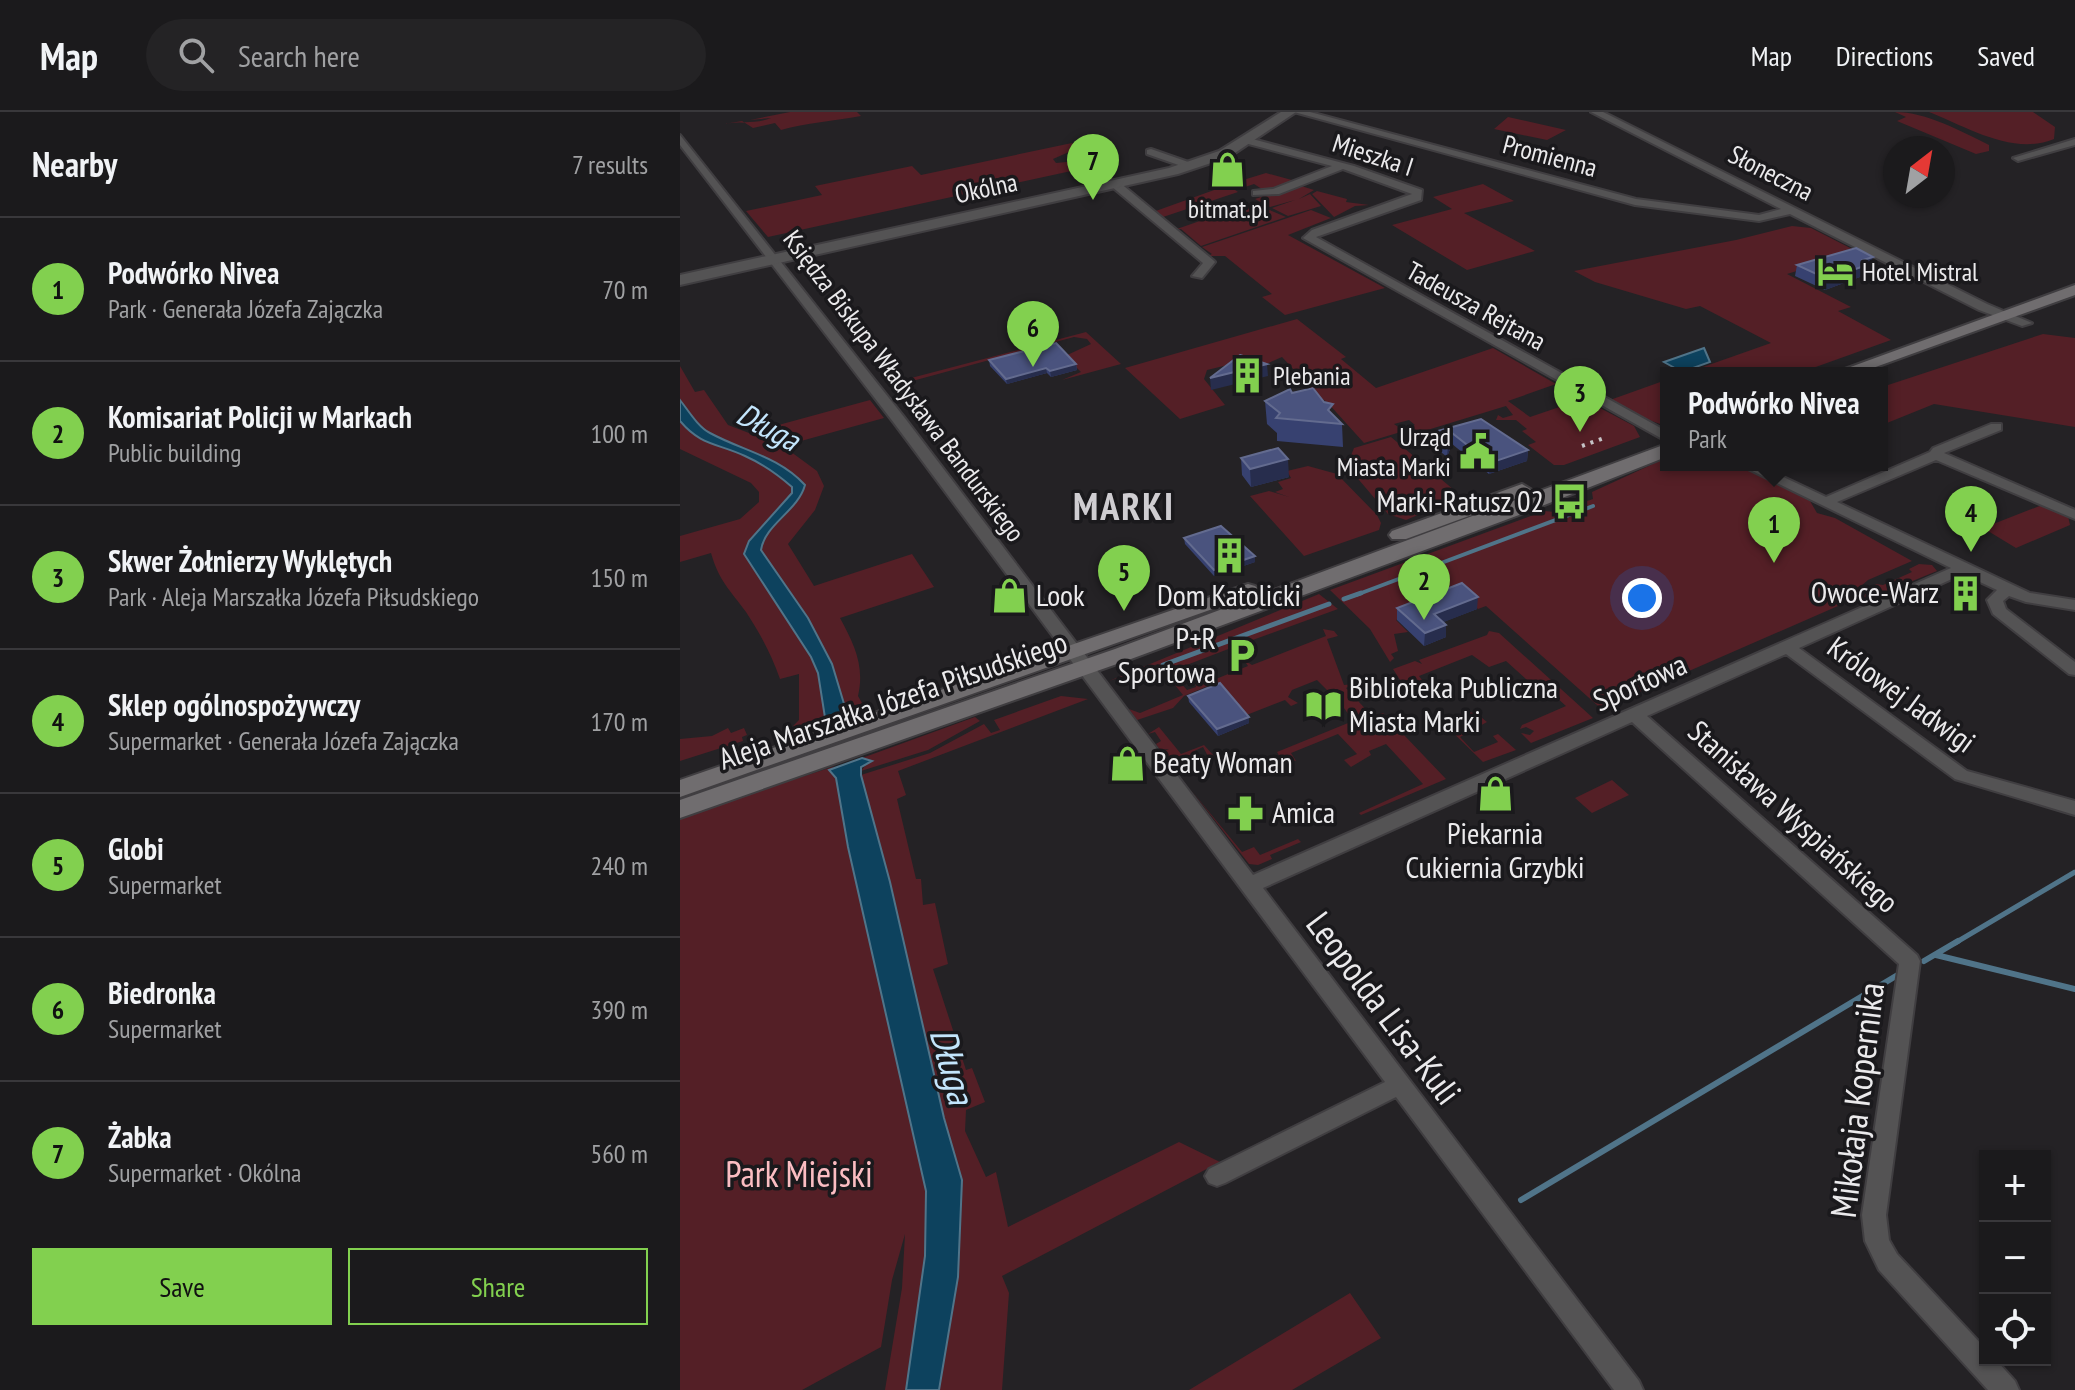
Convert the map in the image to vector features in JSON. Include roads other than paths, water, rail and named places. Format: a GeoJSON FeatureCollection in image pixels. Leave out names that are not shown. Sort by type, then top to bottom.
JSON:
{"type":"FeatureCollection","features":[{"type":"Feature","properties":{"kind":"main road"},"geometry":{"type":"LineString","coordinates":[[1888,369],[2075,290]]}},
{"type":"Feature","properties":{"kind":"main road"},"geometry":{"type":"LineString","coordinates":[[1861,367],[2014,317],[2075,305]]}},
{"type":"Feature","properties":{"kind":"main road","name":"Aleja Marszałka Józefa Piłsudskiego"},"geometry":{"type":"LineString","coordinates":[[1079,660],[1660,440]]}},
{"type":"Feature","properties":{"kind":"main road","name":"Aleja Marszałka Józefa Piłsudskiego"},"geometry":{"type":"LineString","coordinates":[[680,809],[812,753],[1512,511],[1660,452]]}},
{"type":"Feature","properties":{"kind":"main road","name":"Aleja Marszałka Józefa Piłsudskiego"},"geometry":{"type":"LineString","coordinates":[[680,789],[812,753]]}},
{"type":"Feature","properties":{"kind":"street"},"geometry":{"type":"LineString","coordinates":[[1251,141],[1290,112]]}},
{"type":"Feature","properties":{"kind":"street","name":"Promienna"},"geometry":{"type":"LineString","coordinates":[[1299,112],[1635,202],[1759,218],[1792,210]]}},
{"type":"Feature","properties":{"kind":"street","name":"Słoneczna"},"geometry":{"type":"LineString","coordinates":[[1596,112],[1925,277],[2014,317]]}},
{"type":"Feature","properties":{"kind":"street","name":"Księdza Biskupa Władysława Bandurskiego"},"geometry":{"type":"LineString","coordinates":[[680,138],[775,258],[1079,660]]}},
{"type":"Feature","properties":{"kind":"street","name":"Okólna"},"geometry":{"type":"LineString","coordinates":[[680,280],[1190,166],[1251,141]]}},
{"type":"Feature","properties":{"kind":"street","name":"Mieszka I"},"geometry":{"type":"LineString","coordinates":[[1251,141],[1342,166],[1416,191],[1419,195],[1310,235]]}},
{"type":"Feature","properties":{"kind":"street"},"geometry":{"type":"LineString","coordinates":[[2018,158],[2075,142]]}},
{"type":"Feature","properties":{"kind":"street"},"geometry":{"type":"LineString","coordinates":[[1151,152],[1190,166]]}},
{"type":"Feature","properties":{"kind":"street"},"geometry":{"type":"LineString","coordinates":[[1257,193],[1275,192],[1342,166]]}},
{"type":"Feature","properties":{"kind":"street"},"geometry":{"type":"LineString","coordinates":[[1115,184],[1209,262],[1198,276]]}},
{"type":"Feature","properties":{"kind":"street","name":"Tadeusza Rejtana"},"geometry":{"type":"LineString","coordinates":[[1310,235],[1309,238],[1472,332],[1660,435]]}},
{"type":"Feature","properties":{"kind":"street"},"geometry":{"type":"LineString","coordinates":[[1939,456],[1938,451],[1996,427]]}},
{"type":"Feature","properties":{"kind":"street"},"geometry":{"type":"LineString","coordinates":[[1826,502],[1939,456],[2075,515]]}},
{"type":"Feature","properties":{"kind":"street"},"geometry":{"type":"LineString","coordinates":[[1760,471],[2007,589],[2026,597],[2075,605]]}},
{"type":"Feature","properties":{"kind":"street","name":"Sportowa"},"geometry":{"type":"LineString","coordinates":[[1250,885],[1964,568]]}},
{"type":"Feature","properties":{"kind":"street"},"geometry":{"type":"LineString","coordinates":[[2007,589],[1995,600],[1999,611],[2075,670]]}},
{"type":"Feature","properties":{"kind":"street","name":"Królowej Jadwigi"},"geometry":{"type":"LineString","coordinates":[[1789,648],[1961,775],[2075,808]]}},
{"type":"Feature","properties":{"kind":"street","name":"Leopolda Lisa-Kuli"},"geometry":{"type":"LineString","coordinates":[[1079,660],[1630,1390]]}},
{"type":"Feature","properties":{"kind":"street","name":"Stanisława Wyspiańskiego"},"geometry":{"type":"LineString","coordinates":[[1636,716],[1910,961]]}},
{"type":"Feature","properties":{"kind":"street","name":"Mikołaja Kopernika"},"geometry":{"type":"LineString","coordinates":[[1910,961],[1874,1215],[1877,1241],[1888,1262],[2006,1390]]}},
{"type":"Feature","properties":{"kind":"street"},"geometry":{"type":"LineString","coordinates":[[1217,1176],[1400,1085]]}},
{"type":"Feature","properties":{"kind":"water"},"geometry":{"type":"Polygon","coordinates":[[[1704,348],[1710,362],[1696,367],[1673,367],[1664,362],[1704,348]]]}},
{"type":"Feature","properties":{"kind":"water"},"geometry":{"type":"Polygon","coordinates":[[[680,400],[706,430],[783,467],[805,485],[796,502],[769,533],[761,550],[808,618],[832,664],[848,717],[826,724],[818,673],[811,657],[744,554],[749,541],[792,493],[792,487],[758,462],[695,435],[680,421],[680,400]]]}},
{"type":"Feature","properties":{"kind":"water"},"geometry":{"type":"Polygon","coordinates":[[[862,758],[872,761],[861,767],[861,775],[890,882],[944,1118],[962,1180],[958,1277],[939,1390],[906,1390],[925,1256],[926,1191],[848,847],[836,778],[829,770],[862,758]]]}},
{"type":"Feature","properties":{"kind":"waterway"},"geometry":{"type":"LineString","coordinates":[[1356,595],[1593,506]]}},
{"type":"Feature","properties":{"kind":"waterway"},"geometry":{"type":"LineString","coordinates":[[1344,599],[1361,593]]}},
{"type":"Feature","properties":{"kind":"waterway"},"geometry":{"type":"LineString","coordinates":[[1163,665],[1329,604]]}},
{"type":"Feature","properties":{"kind":"waterway"},"geometry":{"type":"LineString","coordinates":[[1955,943],[2075,872]]}},
{"type":"Feature","properties":{"kind":"waterway"},"geometry":{"type":"LineString","coordinates":[[1924,961],[1958,941]]}},
{"type":"Feature","properties":{"kind":"waterway"},"geometry":{"type":"LineString","coordinates":[[1936,955],[2075,989]]}},
{"type":"Feature","properties":{"kind":"waterway"},"geometry":{"type":"LineString","coordinates":[[1521,1200],[1901,973]]}},
{"type":"Feature","properties":{"kind":"railway"},"geometry":{"type":"LineString","coordinates":[[1582,446],[1604,438]]}},
{"type":"Feature","properties":{"kind":"place","name":"bitmat.pl"},"geometry":{"type":"Point","coordinates":[1228,170]}},
{"type":"Feature","properties":{"kind":"place","name":"Żabka"},"geometry":{"type":"Point","coordinates":[1093,200]}},
{"type":"Feature","properties":{"kind":"place","name":"Hotel Mistral"},"geometry":{"type":"Point","coordinates":[1836,272]}},
{"type":"Feature","properties":{"kind":"place","name":"Biedronka"},"geometry":{"type":"Point","coordinates":[1033,367]}},
{"type":"Feature","properties":{"kind":"place","name":"Plebania"},"geometry":{"type":"Point","coordinates":[1247,376]}},
{"type":"Feature","properties":{"kind":"place","name":"Skwer Żołnierzy Wyklętych"},"geometry":{"type":"Point","coordinates":[1580,432]}},
{"type":"Feature","properties":{"kind":"place","name":"Urząd Miasta Marki"},"geometry":{"type":"Point","coordinates":[1477,452]}},
{"type":"Feature","properties":{"kind":"place","name":"Marki-Ratusz 02"},"geometry":{"type":"Point","coordinates":[1570,502]}},
{"type":"Feature","properties":{"kind":"place","name":"Sklep ogólnospożywczy"},"geometry":{"type":"Point","coordinates":[1971,552]}},
{"type":"Feature","properties":{"kind":"place","name":"Dom Katolicki"},"geometry":{"type":"Point","coordinates":[1229,555]}},
{"type":"Feature","properties":{"kind":"place","name":"Podwórko Nivea"},"geometry":{"type":"Point","coordinates":[1774,563]}},
{"type":"Feature","properties":{"kind":"place","name":"Owoce-Warz"},"geometry":{"type":"Point","coordinates":[1965,593]}},
{"type":"Feature","properties":{"kind":"place","name":"Look"},"geometry":{"type":"Point","coordinates":[1010,596]}},
{"type":"Feature","properties":{"kind":"place","name":"Globi"},"geometry":{"type":"Point","coordinates":[1124,611]}},
{"type":"Feature","properties":{"kind":"place","name":"Komisariat Policji w Markach"},"geometry":{"type":"Point","coordinates":[1424,620]}},
{"type":"Feature","properties":{"kind":"place","name":"P+R Sportowa"},"geometry":{"type":"Point","coordinates":[1242,656]}},
{"type":"Feature","properties":{"kind":"place","name":"Biblioteka Publiczna Miasta Marki"},"geometry":{"type":"Point","coordinates":[1323,705]}},
{"type":"Feature","properties":{"kind":"place","name":"Beaty Woman"},"geometry":{"type":"Point","coordinates":[1127,763]}},
{"type":"Feature","properties":{"kind":"place","name":"Piekarnia Cukiernia Grzybki"},"geometry":{"type":"Point","coordinates":[1495,793]}},
{"type":"Feature","properties":{"kind":"place","name":"Amica"},"geometry":{"type":"Point","coordinates":[1246,813]}},
{"type":"Feature","properties":{"kind":"district","name":"MARKI"},"geometry":{"type":"Point","coordinates":[1124,507]}},
{"type":"Feature","properties":{"kind":"water label","name":"Długa"},"geometry":{"type":"Point","coordinates":[768,427]}},
{"type":"Feature","properties":{"kind":"water label","name":"Długa"},"geometry":{"type":"Point","coordinates":[952,1066]}},
{"type":"Feature","properties":{"kind":"park label","name":"Park Miejski"},"geometry":{"type":"Point","coordinates":[799,1174]}}]}
